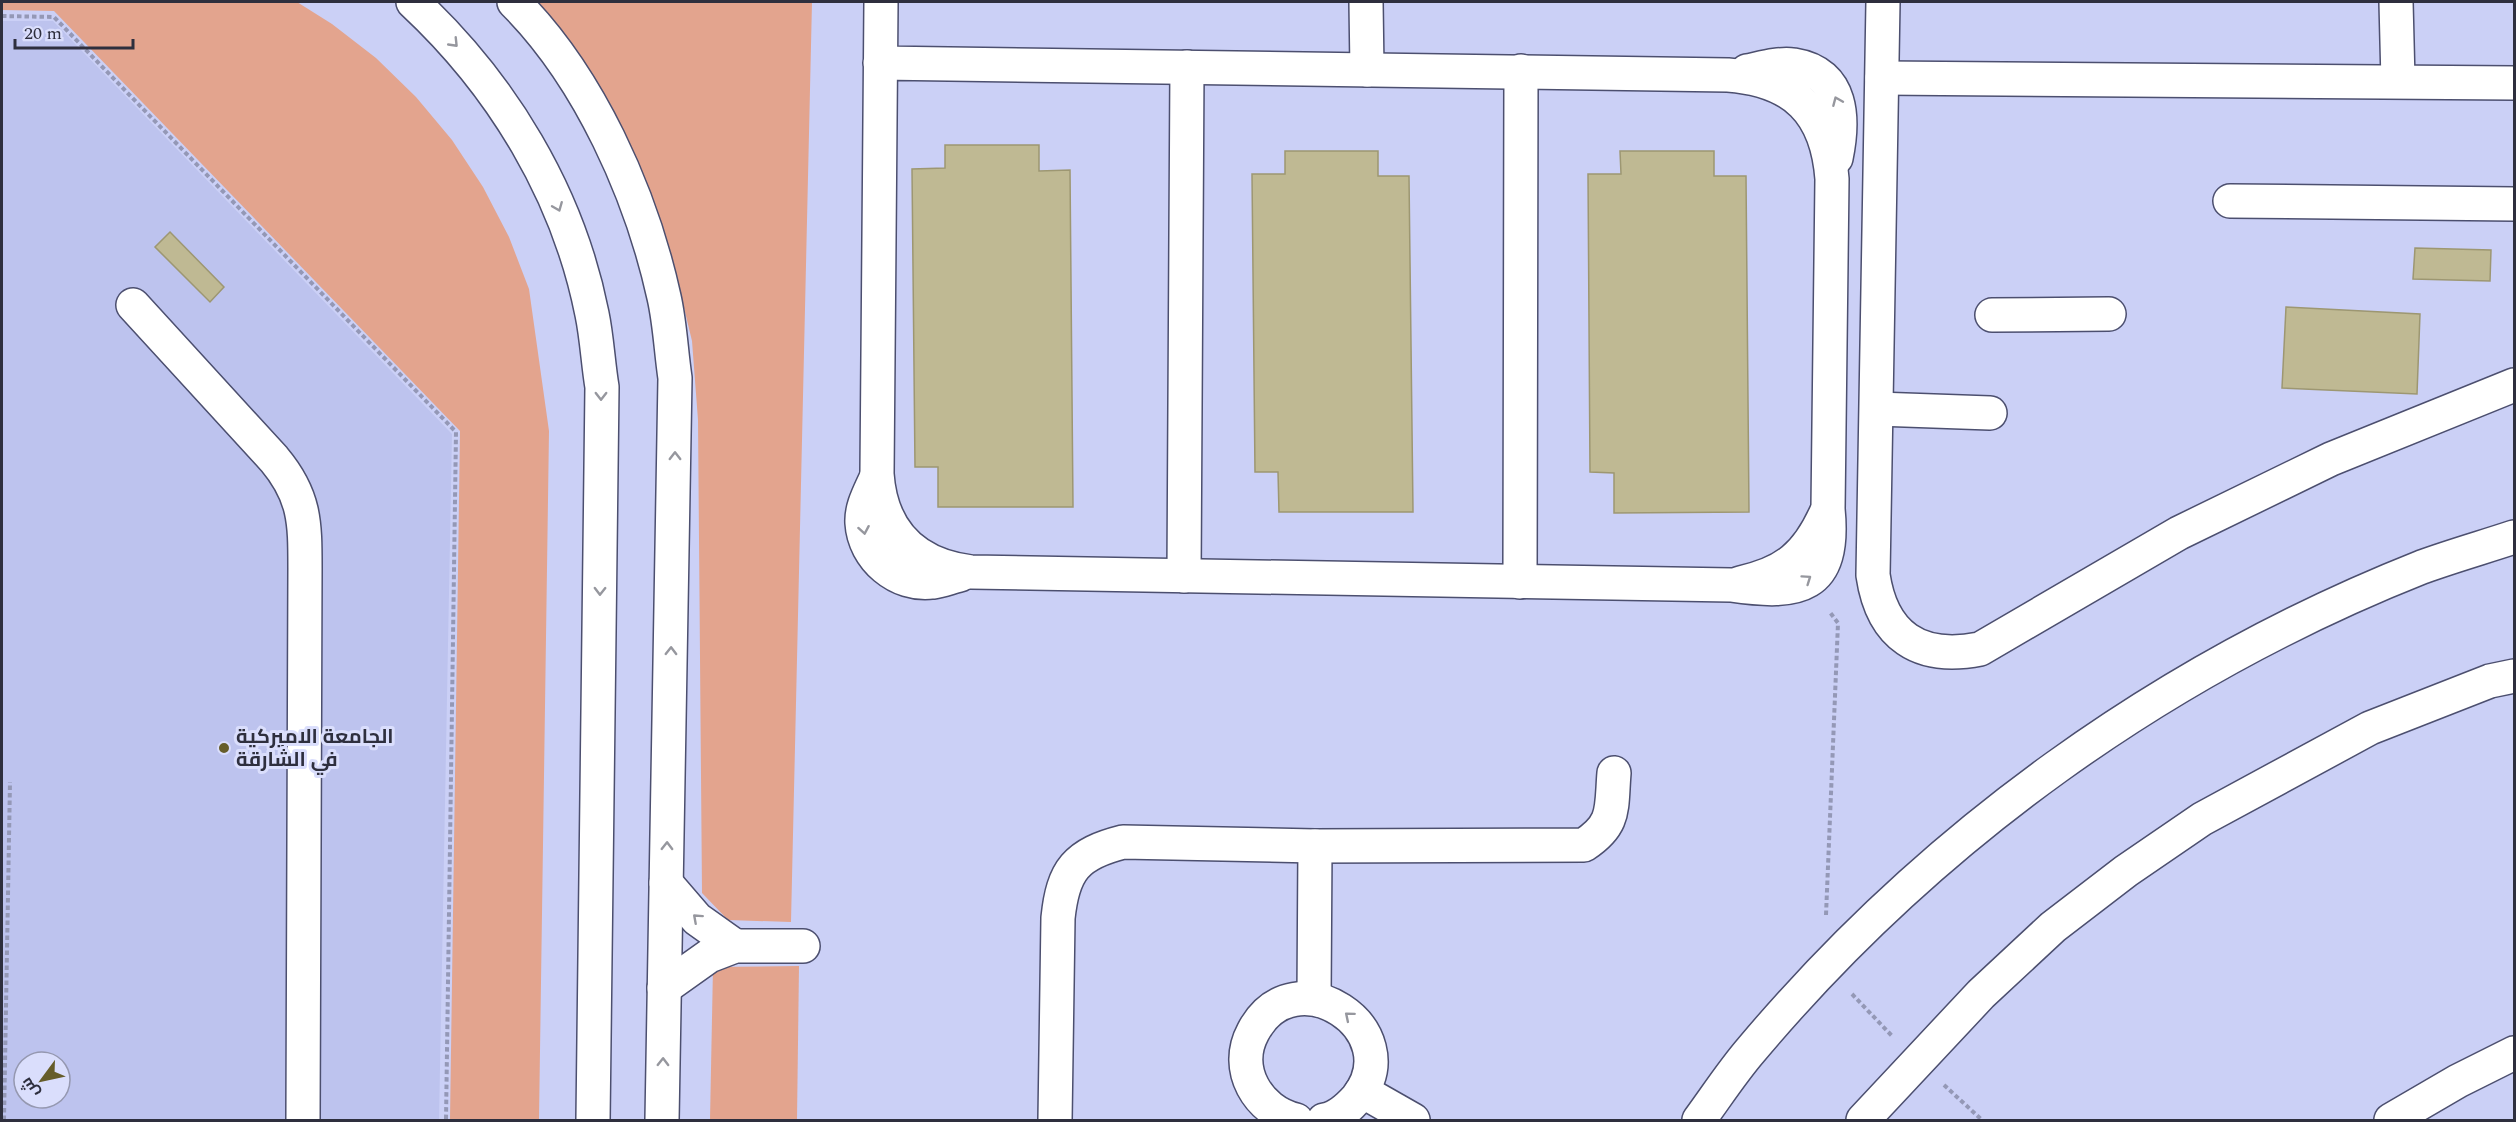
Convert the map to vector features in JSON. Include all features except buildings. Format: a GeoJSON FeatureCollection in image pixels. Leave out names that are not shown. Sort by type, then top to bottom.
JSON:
{"type":"FeatureCollection","features":[{"type":"Feature","properties":{"kind":"street"},"geometry":{"type":"LineString","coordinates":[[413,2],[472,63],[510,113],[546,176],[573,244],[592,314],[602,387],[593,1120]]}},
{"type":"Feature","properties":{"kind":"street"},"geometry":{"type":"LineString","coordinates":[[514,2],[571,73],[611,143],[642,219],[664,297],[675,378],[662,1120]]}},
{"type":"Feature","properties":{"kind":"street"},"geometry":{"type":"LineString","coordinates":[[880,63],[1728,75],[1772,66],[1794,65],[1815,73],[1831,88],[1841,108],[1842,130],[1832,178],[1828,509],[1831,538],[1820,569],[1808,581],[1790,589],[1771,591],[1731,585],[971,572],[933,582],[912,582],[892,574],[877,561],[866,542],[862,522],[865,502],[877,474],[880,63],[881,2]]}},
{"type":"Feature","properties":{"kind":"street"},"geometry":{"type":"LineString","coordinates":[[1366,2],[1367,70]]}},
{"type":"Feature","properties":{"kind":"street"},"geometry":{"type":"LineString","coordinates":[[1884,2],[1873,575],[1877,600],[1888,623],[1907,640],[1930,651],[1955,654],[1980,650],[2179,532],[2331,459],[2514,385]]}},
{"type":"Feature","properties":{"kind":"street"},"geometry":{"type":"LineString","coordinates":[[2396,2],[2398,81]]}},
{"type":"Feature","properties":{"kind":"street"},"geometry":{"type":"LineString","coordinates":[[1184,576],[1187,67]]}},
{"type":"Feature","properties":{"kind":"street"},"geometry":{"type":"LineString","coordinates":[[1520,582],[1521,72]]}},
{"type":"Feature","properties":{"kind":"street"},"geometry":{"type":"LineString","coordinates":[[1882,78],[2514,83]]}},
{"type":"Feature","properties":{"kind":"street"},"geometry":{"type":"LineString","coordinates":[[2230,201],[2514,204]]}},
{"type":"Feature","properties":{"kind":"street"},"geometry":{"type":"LineString","coordinates":[[133,305],[274,459],[290,478],[301,500],[305,525],[303,1120]]}},
{"type":"Feature","properties":{"kind":"street"},"geometry":{"type":"LineString","coordinates":[[1992,315],[2109,314]]}},
{"type":"Feature","properties":{"kind":"street"},"geometry":{"type":"LineString","coordinates":[[1877,410],[1990,413]]}},
{"type":"Feature","properties":{"kind":"street"},"geometry":{"type":"LineString","coordinates":[[1731,585],[1753,580],[1793,560],[1813,542],[1828,509]]}},
{"type":"Feature","properties":{"kind":"street"},"geometry":{"type":"LineString","coordinates":[[1699,1120],[1750,1052],[1827,965],[1912,884],[2001,807],[2096,737],[2198,676],[2301,620],[2423,567],[2514,537]]}},
{"type":"Feature","properties":{"kind":"street"},"geometry":{"type":"LineString","coordinates":[[1863,1120],[1917,1060],[2053,927],[2126,871],[2202,819],[2370,728],[2490,681],[2514,676]]}},
{"type":"Feature","properties":{"kind":"street"},"geometry":{"type":"LineString","coordinates":[[1055,1120],[1058,918],[1061,890],[1074,866],[1097,849],[1123,842],[1315,846],[1584,845],[1603,833],[1611,813],[1614,773]]}},
{"type":"Feature","properties":{"kind":"street"},"geometry":{"type":"LineString","coordinates":[[1314,998],[1315,846]]}},
{"type":"Feature","properties":{"kind":"street"},"geometry":{"type":"LineString","coordinates":[[666,883],[697,919],[735,946]]}},
{"type":"Feature","properties":{"kind":"street"},"geometry":{"type":"LineString","coordinates":[[664,988],[693,966],[735,946],[803,946]]}},
{"type":"Feature","properties":{"kind":"street"},"geometry":{"type":"LineString","coordinates":[[1296,1120],[1281,1117],[1262,1102],[1249,1080],[1246,1056],[1252,1032],[1267,1013],[1289,1001],[1314,998],[1337,1005],[1357,1021],[1368,1043],[1370,1068],[1362,1091],[1348,1109],[1324,1120]]}},
{"type":"Feature","properties":{"kind":"street"},"geometry":{"type":"LineString","coordinates":[[2391,1120],[2458,1081],[2514,1053]]}},
{"type":"Feature","properties":{"kind":"street"},"geometry":{"type":"LineString","coordinates":[[1362,1091],[1413,1120]]}},
{"type":"Feature","properties":{"kind":"path"},"geometry":{"type":"LineString","coordinates":[[2,16],[54,16],[456,432],[446,1120]]}},
{"type":"Feature","properties":{"kind":"path"},"geometry":{"type":"LineString","coordinates":[[1808,581],[1838,623],[1826,909],[1827,965],[1867,1012],[1982,1120]]}},
{"type":"Feature","properties":{"kind":"path"},"geometry":{"type":"LineString","coordinates":[[4,1120],[10,782]]}},
{"type":"Feature","properties":{"kind":"shaded area"},"geometry":{"type":"Polygon","coordinates":[[[2,2],[297,2],[332,24],[376,58],[416,97],[452,140],[483,187],[509,237],[529,289],[549,431],[539,1120],[450,1120],[460,431],[54,11],[2,10],[2,2]]]}},
{"type":"Feature","properties":{"kind":"shaded area"},"geometry":{"type":"Polygon","coordinates":[[[536,2],[812,2],[791,922],[728,920],[702,893],[698,420],[692,341],[672,258],[646,182],[611,105],[570,45],[536,2]]]}},
{"type":"Feature","properties":{"kind":"shaded area","name":"الجامعة الاميركية في الشارقة"},"geometry":{"type":"Polygon","coordinates":[[[2,21],[53,21],[452,434],[439,1120],[2,1120],[2,21]]]}},
{"type":"Feature","properties":{"kind":"shaded area"},"geometry":{"type":"Polygon","coordinates":[[[799,966],[797,1120],[710,1120],[713,967],[799,966]]]}},
{"type":"Feature","properties":{"kind":"place","name":"الجامعة الاميركية في الشارقة"},"geometry":{"type":"Point","coordinates":[224,748]}}]}
